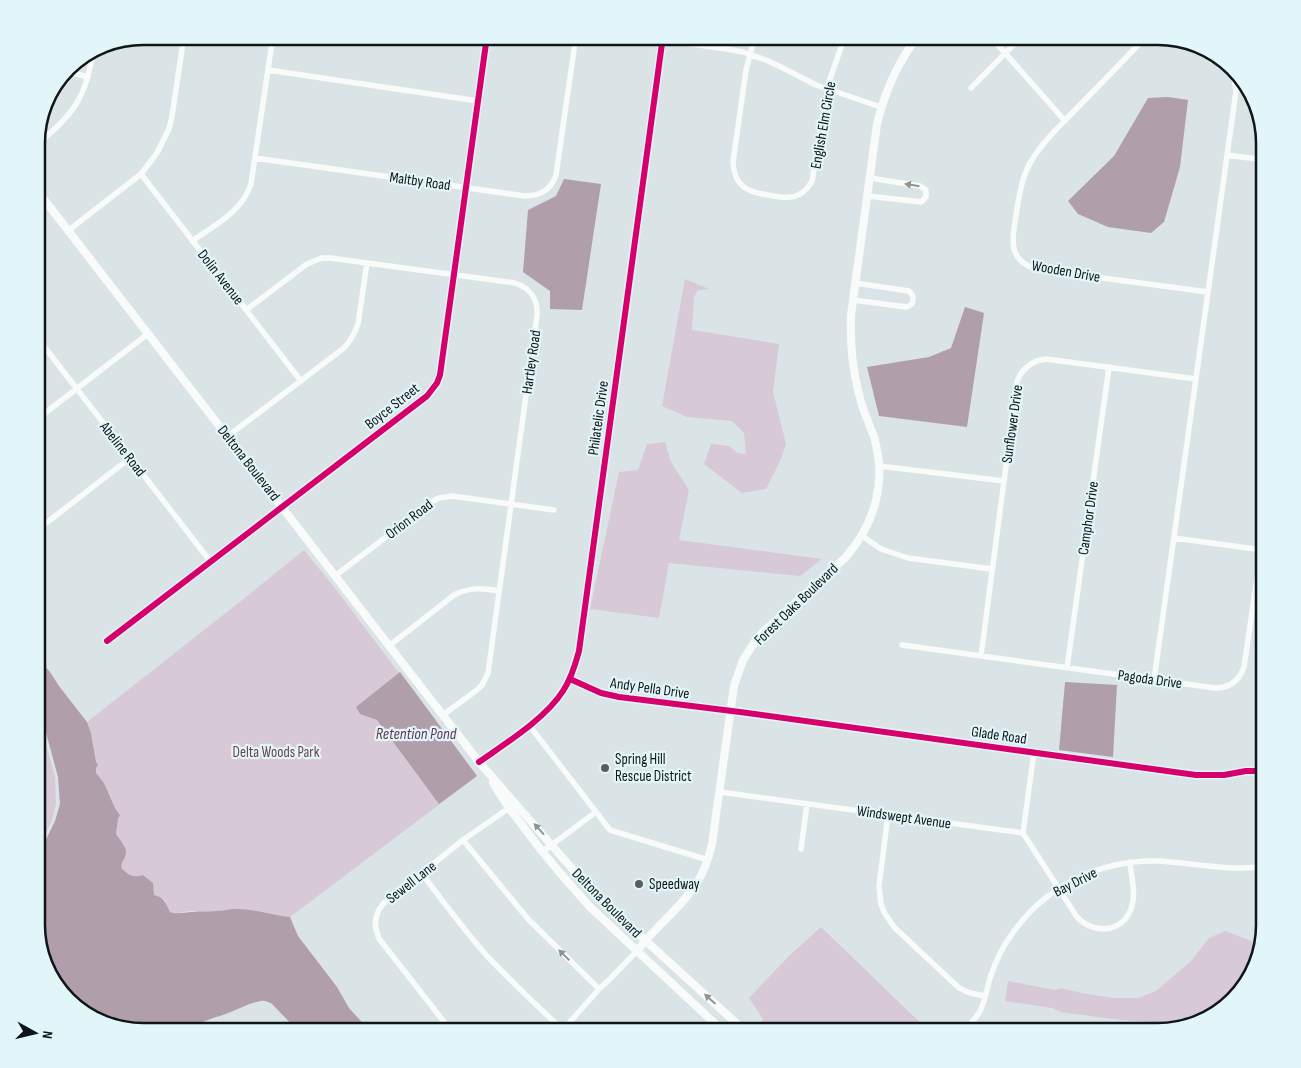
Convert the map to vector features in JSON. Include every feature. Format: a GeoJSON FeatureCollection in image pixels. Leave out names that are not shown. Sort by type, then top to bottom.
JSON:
{"type":"FeatureCollection","features":[{"type":"Feature","properties":{"kind":"main road","name":"Forest Oaks Boulevard"},"geometry":{"type":"LineString","coordinates":[[637,950],[689,894],[697,883],[708,860],[720,792],[734,686],[743,660],[756,640],[769,627],[845,558],[862,536],[875,506],[878,492],[879,466],[875,443],[854,374],[851,335],[853,300],[877,124],[892,77],[912,45]]}},
{"type":"Feature","properties":{"kind":"main road","name":"Deltona Boulevard"},"geometry":{"type":"LineString","coordinates":[[45,200],[479,762],[512,806],[542,852],[590,907],[714,1023]]}},
{"type":"Feature","properties":{"kind":"main road","name":"Deltona Boulevard"},"geometry":{"type":"LineString","coordinates":[[512,806],[552,844],[589,888],[735,1023]]}},
{"type":"Feature","properties":{"kind":"street"},"geometry":{"type":"LineString","coordinates":[[69,230],[140,174],[157,153],[169,129],[183,45]]}},
{"type":"Feature","properties":{"kind":"street"},"geometry":{"type":"LineString","coordinates":[[192,240],[231,213],[244,201],[251,184],[272,45]]}},
{"type":"Feature","properties":{"kind":"street","name":"Boyce Street"},"geometry":{"type":"LineString","coordinates":[[107,641],[427,396],[432,390],[440,375],[486,45]]}},
{"type":"Feature","properties":{"kind":"street","name":"Maltby Road"},"geometry":{"type":"LineString","coordinates":[[255,158],[532,196],[543,192],[552,184],[556,175],[575,45]]}},
{"type":"Feature","properties":{"kind":"street","name":"Philatelic Drive"},"geometry":{"type":"LineString","coordinates":[[479,762],[544,714],[554,704],[570,679],[579,652],[662,45]]}},
{"type":"Feature","properties":{"kind":"street"},"geometry":{"type":"LineString","coordinates":[[704,45],[750,54],[781,67],[816,86],[882,107]]}},
{"type":"Feature","properties":{"kind":"street"},"geometry":{"type":"LineString","coordinates":[[750,54],[752,45]]}},
{"type":"Feature","properties":{"kind":"street","name":"English Elm Circle"},"geometry":{"type":"LineString","coordinates":[[750,54],[733,162],[735,175],[739,182],[754,193],[788,198],[800,194],[810,185],[814,176],[828,89],[842,45]]}},
{"type":"Feature","properties":{"kind":"street"},"geometry":{"type":"LineString","coordinates":[[998,45],[1065,121]]}},
{"type":"Feature","properties":{"kind":"street"},"geometry":{"type":"LineString","coordinates":[[971,88],[1013,45]]}},
{"type":"Feature","properties":{"kind":"street","name":"Wooden Drive"},"geometry":{"type":"LineString","coordinates":[[1138,45],[1065,121],[1038,151],[1028,167],[1020,192],[1012,238],[1013,246],[1019,259],[1035,269],[1208,292]]}},
{"type":"Feature","properties":{"kind":"street"},"geometry":{"type":"LineString","coordinates":[[45,137],[72,111],[79,100],[88,77],[91,59]]}},
{"type":"Feature","properties":{"kind":"street"},"geometry":{"type":"LineString","coordinates":[[268,70],[478,101]]}},
{"type":"Feature","properties":{"kind":"street"},"geometry":{"type":"LineString","coordinates":[[75,73],[88,77]]}},
{"type":"Feature","properties":{"kind":"street"},"geometry":{"type":"LineString","coordinates":[[1154,680],[1236,91],[1235,82]]}},
{"type":"Feature","properties":{"kind":"street"},"geometry":{"type":"LineString","coordinates":[[1227,155],[1256,159]]}},
{"type":"Feature","properties":{"kind":"street","name":"Dolin Avenue"},"geometry":{"type":"LineString","coordinates":[[140,174],[301,381]]}},
{"type":"Feature","properties":{"kind":"street"},"geometry":{"type":"LineString","coordinates":[[867,196],[921,202],[926,197],[926,190],[920,186],[870,178]]}},
{"type":"Feature","properties":{"kind":"street","name":"Hartley Road"},"geometry":{"type":"LineString","coordinates":[[246,310],[307,264],[330,258],[520,285],[529,291],[536,303],[537,315],[488,673],[486,679],[477,690],[443,715]]}},
{"type":"Feature","properties":{"kind":"street"},"geometry":{"type":"LineString","coordinates":[[228,436],[344,348],[358,324],[367,263]]}},
{"type":"Feature","properties":{"kind":"street"},"geometry":{"type":"LineString","coordinates":[[853,300],[907,307],[912,304],[913,300],[912,293],[909,291],[855,283]]}},
{"type":"Feature","properties":{"kind":"street"},"geometry":{"type":"LineString","coordinates":[[45,413],[149,333]]}},
{"type":"Feature","properties":{"kind":"street","name":"Abeline Road"},"geometry":{"type":"LineString","coordinates":[[45,348],[210,561]]}},
{"type":"Feature","properties":{"kind":"street","name":"Sunflower Drive"},"geometry":{"type":"LineString","coordinates":[[980,656],[1017,382],[1023,370],[1034,362],[1046,359],[1196,380]]}},
{"type":"Feature","properties":{"kind":"street","name":"Camphor Drive"},"geometry":{"type":"LineString","coordinates":[[1067,668],[1109,368]]}},
{"type":"Feature","properties":{"kind":"street"},"geometry":{"type":"LineString","coordinates":[[45,523],[130,458]]}},
{"type":"Feature","properties":{"kind":"street"},"geometry":{"type":"LineString","coordinates":[[879,466],[1004,481]]}},
{"type":"Feature","properties":{"kind":"street","name":"Orion Road"},"geometry":{"type":"LineString","coordinates":[[336,576],[439,498],[452,496],[554,510]]}},
{"type":"Feature","properties":{"kind":"street"},"geometry":{"type":"LineString","coordinates":[[862,536],[881,549],[908,558],[992,569]]}},
{"type":"Feature","properties":{"kind":"street"},"geometry":{"type":"LineString","coordinates":[[1174,538],[1256,550]]}},
{"type":"Feature","properties":{"kind":"street"},"geometry":{"type":"LineString","coordinates":[[390,646],[454,595],[462,591],[478,588],[499,591]]}},
{"type":"Feature","properties":{"kind":"street","name":"Pagoda Drive"},"geometry":{"type":"LineString","coordinates":[[902,645],[1215,688],[1228,686],[1238,679],[1244,667],[1256,594]]}},
{"type":"Feature","properties":{"kind":"street","name":"Andy Pella Drive"},"geometry":{"type":"LineString","coordinates":[[570,679],[588,688],[614,697],[730,711]]}},
{"type":"Feature","properties":{"kind":"street","name":"Glade Road"},"geometry":{"type":"LineString","coordinates":[[730,711],[1196,775],[1256,771]]}},
{"type":"Feature","properties":{"kind":"street"},"geometry":{"type":"LineString","coordinates":[[529,725],[610,830],[708,860]]}},
{"type":"Feature","properties":{"kind":"street"},"geometry":{"type":"LineString","coordinates":[[1034,752],[1023,834],[1083,923],[1100,930],[1114,927],[1124,920],[1132,908],[1134,894],[1130,862]]}},
{"type":"Feature","properties":{"kind":"street","name":"Windswept Avenue"},"geometry":{"type":"LineString","coordinates":[[720,792],[1023,834]]}},
{"type":"Feature","properties":{"kind":"street"},"geometry":{"type":"LineString","coordinates":[[801,849],[807,804]]}},
{"type":"Feature","properties":{"kind":"street","name":"Sewell Lane"},"geometry":{"type":"LineString","coordinates":[[445,1023],[380,940],[375,926],[377,914],[383,904],[463,840],[512,806]]}},
{"type":"Feature","properties":{"kind":"street"},"geometry":{"type":"LineString","coordinates":[[542,852],[596,812]]}},
{"type":"Feature","properties":{"kind":"street"},"geometry":{"type":"LineString","coordinates":[[888,815],[879,886],[884,912],[894,927],[959,988],[970,993],[985,996]]}},
{"type":"Feature","properties":{"kind":"street"},"geometry":{"type":"LineString","coordinates":[[463,840],[528,919],[599,989]]}},
{"type":"Feature","properties":{"kind":"street","name":"Bay Drive"},"geometry":{"type":"LineString","coordinates":[[971,1023],[979,1013],[996,961],[1011,935],[1032,910],[1059,888],[1096,870],[1130,862],[1160,861],[1239,869],[1256,867]]}},
{"type":"Feature","properties":{"kind":"street"},"geometry":{"type":"LineString","coordinates":[[422,874],[486,954],[555,1023]]}},
{"type":"Feature","properties":{"kind":"street"},"geometry":{"type":"LineString","coordinates":[[570,1023],[599,989],[637,950]]}},
{"type":"Feature","properties":{"kind":"green space"},"geometry":{"type":"Polygon","coordinates":[[[685,279],[709,289],[698,290],[694,297],[692,330],[779,344],[773,392],[786,444],[781,459],[766,489],[742,493],[704,464],[711,444],[729,446],[738,453],[746,454],[744,433],[732,421],[687,417],[662,406],[685,279]]]}},
{"type":"Feature","properties":{"kind":"green space"},"geometry":{"type":"Polygon","coordinates":[[[665,442],[671,462],[689,490],[679,540],[822,559],[800,576],[669,563],[659,618],[590,609],[619,472],[638,470],[647,444],[665,442]]]}},
{"type":"Feature","properties":{"kind":"green space","name":"Delta Woods Park"},"geometry":{"type":"Polygon","coordinates":[[[304,550],[477,776],[290,917],[235,909],[214,912],[191,911],[178,914],[170,912],[165,900],[154,895],[137,877],[123,871],[121,866],[126,851],[116,834],[120,814],[115,808],[104,783],[96,773],[98,765],[87,722],[304,550]]]}},
{"type":"Feature","properties":{"kind":"green space"},"geometry":{"type":"Polygon","coordinates":[[[45,740],[55,777],[56,804],[52,820],[45,834],[45,740]]]}},
{"type":"Feature","properties":{"kind":"green space"},"geometry":{"type":"Polygon","coordinates":[[[821,927],[921,1023],[760,1023],[763,1019],[749,998],[790,955],[821,927]]]}},
{"type":"Feature","properties":{"kind":"green space"},"geometry":{"type":"Polygon","coordinates":[[[1225,931],[1254,942],[1246,968],[1232,990],[1213,1007],[1190,1018],[1165,1023],[1112,1019],[1061,1012],[1052,1008],[1005,1001],[1008,981],[1055,990],[1061,988],[1115,998],[1138,998],[1156,991],[1192,960],[1209,938],[1225,931]]]}},
{"type":"Feature","properties":{"kind":"water"},"geometry":{"type":"Polygon","coordinates":[[[1168,97],[1188,100],[1180,167],[1164,222],[1151,233],[1108,227],[1078,214],[1068,201],[1114,156],[1148,98],[1168,97]]]}},
{"type":"Feature","properties":{"kind":"water"},"geometry":{"type":"Polygon","coordinates":[[[564,179],[601,184],[582,310],[550,309],[550,291],[523,272],[528,210],[556,196],[564,179]]]}},
{"type":"Feature","properties":{"kind":"water"},"geometry":{"type":"Polygon","coordinates":[[[965,307],[984,313],[967,427],[879,416],[867,367],[929,357],[951,348],[965,307]]]}},
{"type":"Feature","properties":{"kind":"water"},"geometry":{"type":"Polygon","coordinates":[[[45,667],[87,722],[98,765],[96,773],[104,783],[120,815],[116,834],[126,850],[122,868],[133,876],[143,875],[153,883],[154,895],[166,903],[170,912],[243,909],[290,917],[298,936],[337,987],[349,1008],[363,1023],[290,1023],[272,1004],[264,1001],[252,1003],[202,1023],[136,1023],[105,1016],[78,999],[61,980],[55,968],[48,951],[45,932],[45,842],[55,821],[60,804],[58,777],[45,729],[45,667]]]}},
{"type":"Feature","properties":{"kind":"water","name":"Retention Pond"},"geometry":{"type":"Polygon","coordinates":[[[400,672],[477,776],[439,804],[377,720],[360,714],[356,707],[400,672]]]}},
{"type":"Feature","properties":{"kind":"water"},"geometry":{"type":"Polygon","coordinates":[[[1065,682],[1117,685],[1113,757],[1059,750],[1065,682]]]}},
{"type":"Feature","properties":{"kind":"cycle path"},"geometry":{"type":"LineString","coordinates":[[107,641],[427,396],[437,383],[440,375],[486,45]]}},
{"type":"Feature","properties":{"kind":"cycle path"},"geometry":{"type":"LineString","coordinates":[[479,762],[536,721],[546,711],[568,682],[579,651],[662,45]]}},
{"type":"Feature","properties":{"kind":"cycle path"},"geometry":{"type":"LineString","coordinates":[[570,679],[601,693],[619,697],[1196,775],[1224,775],[1256,771]]}},
{"type":"Feature","properties":{"kind":"place","name":"Spring Hill Rescue District"},"geometry":{"type":"Point","coordinates":[605,768]}},
{"type":"Feature","properties":{"kind":"place","name":"Speedway"},"geometry":{"type":"Point","coordinates":[639,884]}}]}
